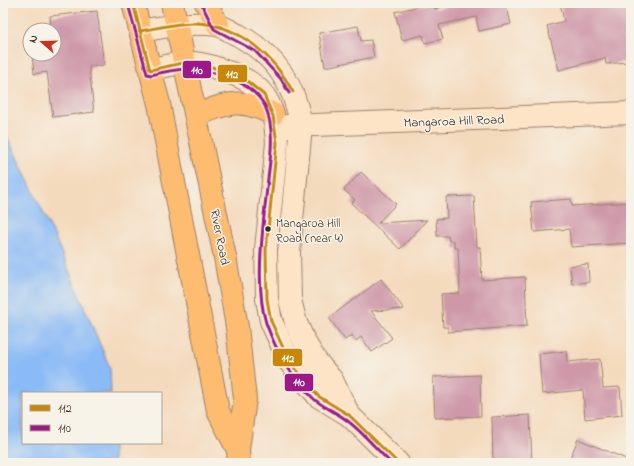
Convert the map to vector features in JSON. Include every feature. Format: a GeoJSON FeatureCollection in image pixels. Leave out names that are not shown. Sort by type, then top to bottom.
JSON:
{"type":"FeatureCollection","features":[{"type":"Feature","properties":{"kind":"highway","name":"River Road"},"geometry":{"type":"LineString","coordinates":[[133,3],[159,104],[218,411],[238,457]]}},
{"type":"Feature","properties":{"kind":"highway","name":"River Road"},"geometry":{"type":"LineString","coordinates":[[172,3],[183,63],[197,115],[225,257],[242,370],[245,399],[238,457]]}},
{"type":"Feature","properties":{"kind":"highway"},"geometry":{"type":"LineString","coordinates":[[206,3],[218,25]]}},
{"type":"Feature","properties":{"kind":"highway"},"geometry":{"type":"LineString","coordinates":[[197,115],[222,106],[240,102],[256,105],[274,120]]}},
{"type":"Feature","properties":{"kind":"main road"},"geometry":{"type":"LineString","coordinates":[[140,31],[196,23],[218,25],[258,47],[285,76],[297,103],[301,126],[289,252],[290,300],[296,323],[305,342],[316,361],[332,380],[349,415]]}},
{"type":"Feature","properties":{"kind":"main road"},"geometry":{"type":"LineString","coordinates":[[150,70],[183,63],[204,64],[250,81],[264,93],[274,120],[277,143],[266,249],[267,299],[271,320],[289,360],[302,378],[318,396],[349,415],[398,463]]}},
{"type":"Feature","properties":{"kind":"main road","name":"Mangaroa Hill Road"},"geometry":{"type":"LineString","coordinates":[[274,120],[301,126],[631,113]]}},
{"type":"Feature","properties":{"kind":"water"},"geometry":{"type":"Polygon","coordinates":[[[3,128],[54,235],[110,368],[111,392],[22,392],[22,444],[113,444],[113,463],[3,463],[3,128]]]}},
{"type":"Feature","properties":{"kind":"building"},"geometry":{"type":"Polygon","coordinates":[[[433,3],[435,9],[459,3],[506,3],[511,24],[479,31],[476,17],[439,25],[443,39],[425,43],[423,35],[402,40],[395,12],[433,3]]]}},
{"type":"Feature","properties":{"kind":"building"},"geometry":{"type":"Polygon","coordinates":[[[560,3],[630,3],[631,51],[626,52],[627,62],[606,64],[605,58],[559,70],[547,26],[564,21],[560,3]]]}},
{"type":"Feature","properties":{"kind":"building"},"geometry":{"type":"Polygon","coordinates":[[[97,11],[104,65],[89,67],[94,112],[53,117],[47,72],[34,74],[33,62],[62,62],[62,22],[50,22],[50,16],[97,11]]]}},
{"type":"Feature","properties":{"kind":"building"},"geometry":{"type":"Polygon","coordinates":[[[358,26],[361,41],[371,40],[374,57],[325,67],[319,33],[358,26]]]}},
{"type":"Feature","properties":{"kind":"building"},"geometry":{"type":"Polygon","coordinates":[[[361,172],[396,204],[378,223],[427,220],[400,249],[351,203],[355,200],[344,190],[361,172]]]}},
{"type":"Feature","properties":{"kind":"building"},"geometry":{"type":"Polygon","coordinates":[[[474,196],[477,247],[480,247],[482,280],[525,277],[527,326],[448,332],[448,327],[443,327],[441,294],[460,293],[458,248],[454,248],[454,241],[449,241],[448,236],[437,236],[436,219],[447,218],[446,197],[474,196]]]}},
{"type":"Feature","properties":{"kind":"building"},"geometry":{"type":"Polygon","coordinates":[[[571,199],[572,206],[631,202],[631,243],[571,247],[569,229],[534,232],[531,202],[571,199]]]}},
{"type":"Feature","properties":{"kind":"building"},"geometry":{"type":"Polygon","coordinates":[[[588,264],[589,282],[572,284],[570,266],[588,264]]]}},
{"type":"Feature","properties":{"kind":"building"},"geometry":{"type":"Polygon","coordinates":[[[381,279],[404,309],[371,311],[392,338],[372,352],[361,337],[356,341],[352,335],[345,340],[329,318],[381,279]]]}},
{"type":"Feature","properties":{"kind":"building"},"geometry":{"type":"Polygon","coordinates":[[[566,351],[567,362],[600,359],[603,388],[620,387],[622,415],[585,419],[583,390],[542,394],[539,354],[566,351]]]}},
{"type":"Feature","properties":{"kind":"building"},"geometry":{"type":"Polygon","coordinates":[[[480,375],[481,416],[435,418],[433,377],[480,375]]]}},
{"type":"Feature","properties":{"kind":"building"},"geometry":{"type":"Polygon","coordinates":[[[530,415],[532,463],[493,463],[492,417],[530,415]]]}},
{"type":"Feature","properties":{"kind":"building"},"geometry":{"type":"Polygon","coordinates":[[[578,439],[631,461],[631,463],[568,463],[578,439]]]}},
{"type":"Feature","properties":{"kind":"transit line","name":"112"},"geometry":{"type":"LineString","coordinates":[[133,3],[150,70],[183,63],[203,64],[236,75],[247,81],[264,95],[273,116],[277,143],[266,249],[267,299],[271,321],[289,361],[318,396],[349,415],[398,463]]}},
{"type":"Feature","properties":{"kind":"transit line","name":"110"},"geometry":{"type":"LineString","coordinates":[[128,4],[147,74],[151,75],[181,69],[207,71],[234,79],[249,88],[258,96],[265,106],[271,133],[260,271],[262,307],[266,323],[280,354],[292,374],[306,391],[318,402],[351,424],[391,463]]}},
{"type":"Feature","properties":{"kind":"transit line","name":"110"},"geometry":{"type":"LineString","coordinates":[[202,5],[214,29],[255,51],[281,79],[289,93]]}},
{"type":"Feature","properties":{"kind":"transit line","name":"112"},"geometry":{"type":"LineString","coordinates":[[140,31],[176,24],[191,23],[213,25],[228,30],[241,36],[266,55],[285,79],[293,92]]}},
{"type":"Feature","properties":{"kind":"place","name":"Mangaroa Hill Road (near 4)"},"geometry":{"type":"Point","coordinates":[268,229]}}]}
